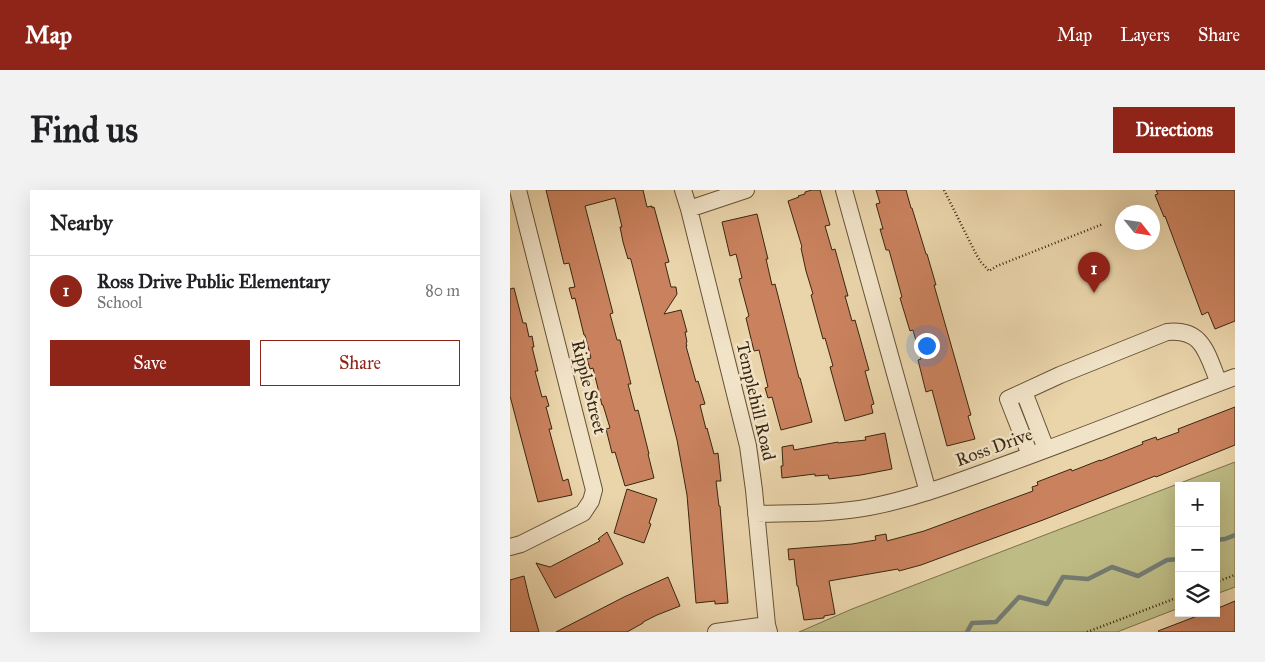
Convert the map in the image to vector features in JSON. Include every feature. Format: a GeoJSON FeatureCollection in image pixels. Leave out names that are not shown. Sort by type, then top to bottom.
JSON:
{"type":"FeatureCollection","features":[{"type":"Feature","properties":{"kind":"street","name":"Ripple Street"},"geometry":{"type":"LineString","coordinates":[[510,548],[583,512],[591,501],[594,490],[518,190]]}},
{"type":"Feature","properties":{"kind":"street","name":"Templehill Road"},"geometry":{"type":"LineString","coordinates":[[683,190],[748,446],[768,629]]}},
{"type":"Feature","properties":{"kind":"street"},"geometry":{"type":"LineString","coordinates":[[689,209],[746,190]]}},
{"type":"Feature","properties":{"kind":"street"},"geometry":{"type":"LineString","coordinates":[[844,190],[928,492]]}},
{"type":"Feature","properties":{"kind":"street"},"geometry":{"type":"LineString","coordinates":[[1030,456],[1008,399],[1060,375],[1167,332],[1177,331],[1195,337],[1202,344],[1219,383]]}},
{"type":"Feature","properties":{"kind":"street","name":"Ross Drive"},"geometry":{"type":"LineString","coordinates":[[756,514],[834,511],[868,507],[928,492],[1030,456],[1235,377]]}},
{"type":"Feature","properties":{"kind":"street"},"geometry":{"type":"LineString","coordinates":[[1024,392],[1046,449]]}},
{"type":"Feature","properties":{"kind":"street"},"geometry":{"type":"LineString","coordinates":[[716,632],[768,629]]}},
{"type":"Feature","properties":{"kind":"path"},"geometry":{"type":"LineString","coordinates":[[944,190],[976,254],[989,271],[1103,224]]}},
{"type":"Feature","properties":{"kind":"path"},"geometry":{"type":"LineString","coordinates":[[1220,581],[1235,575]]}},
{"type":"Feature","properties":{"kind":"path"},"geometry":{"type":"LineString","coordinates":[[1087,632],[1175,599]]}},
{"type":"Feature","properties":{"kind":"shaded area"},"geometry":{"type":"Polygon","coordinates":[[[1235,462],[1235,587],[1220,593],[1220,482],[1183,482],[1235,462]]]}},
{"type":"Feature","properties":{"kind":"shaded area"},"geometry":{"type":"Polygon","coordinates":[[[1175,485],[1175,610],[1117,632],[799,632],[852,609],[1175,485]]]}},
{"type":"Feature","properties":{"kind":"building"},"geometry":{"type":"Polygon","coordinates":[[[546,190],[643,190],[647,207],[654,207],[669,262],[665,263],[671,287],[676,287],[677,294],[664,314],[681,310],[687,332],[685,332],[686,346],[696,382],[698,381],[705,404],[700,405],[706,429],[714,454],[718,453],[721,481],[716,481],[720,506],[728,603],[715,604],[715,601],[696,603],[687,495],[677,440],[631,260],[630,258],[628,259],[623,242],[620,227],[622,227],[615,198],[585,206],[613,313],[610,314],[617,340],[620,340],[631,384],[628,384],[635,411],[638,410],[654,478],[625,486],[615,452],[612,453],[606,429],[610,428],[593,368],[590,369],[587,359],[591,358],[575,298],[572,299],[569,288],[575,287],[569,263],[564,264],[546,190]]]}},
{"type":"Feature","properties":{"kind":"building"},"geometry":{"type":"Polygon","coordinates":[[[812,190],[820,190],[830,225],[825,226],[832,250],[835,249],[848,296],[845,296],[852,321],[855,320],[869,370],[865,371],[874,404],[871,405],[873,413],[845,421],[830,367],[833,366],[825,338],[823,339],[811,295],[813,294],[806,271],[802,247],[788,201],[812,190]]]}},
{"type":"Feature","properties":{"kind":"building"},"geometry":{"type":"Polygon","coordinates":[[[876,190],[906,190],[936,285],[934,285],[971,415],[968,416],[975,439],[947,446],[932,390],[926,392],[918,360],[921,359],[913,330],[910,331],[889,250],[886,250],[880,229],[883,229],[876,204],[880,203],[876,190]]]}},
{"type":"Feature","properties":{"kind":"building"},"geometry":{"type":"Polygon","coordinates":[[[1156,190],[1235,190],[1235,321],[1215,329],[1208,312],[1202,315],[1165,216],[1155,195],[1158,194],[1156,190]]]}},
{"type":"Feature","properties":{"kind":"building"},"geometry":{"type":"Polygon","coordinates":[[[757,214],[772,285],[775,284],[812,422],[781,430],[772,397],[768,398],[765,388],[768,387],[759,350],[754,351],[746,318],[749,316],[739,279],[742,278],[736,254],[730,256],[722,222],[757,214]]]}},
{"type":"Feature","properties":{"kind":"building"},"geometry":{"type":"Polygon","coordinates":[[[514,288],[523,323],[526,323],[529,337],[532,336],[534,347],[532,347],[538,371],[535,371],[542,397],[546,396],[549,406],[546,407],[552,429],[549,429],[563,481],[568,479],[572,495],[538,502],[510,396],[510,289],[514,288]]]}},
{"type":"Feature","properties":{"kind":"building"},"geometry":{"type":"Polygon","coordinates":[[[1235,407],[1235,445],[1156,477],[921,565],[899,571],[898,569],[829,581],[835,614],[824,616],[824,618],[804,620],[794,559],[789,560],[788,549],[852,544],[876,540],[875,536],[886,534],[887,541],[924,531],[1033,491],[1032,487],[1038,485],[1037,482],[1071,469],[1072,471],[1100,461],[1156,437],[1157,440],[1179,432],[1178,429],[1235,407]]]}},
{"type":"Feature","properties":{"kind":"building"},"geometry":{"type":"Polygon","coordinates":[[[885,433],[892,469],[829,479],[828,475],[815,476],[815,474],[782,478],[782,447],[793,445],[794,450],[838,442],[866,440],[865,437],[885,433]]]}},
{"type":"Feature","properties":{"kind":"building"},"geometry":{"type":"Polygon","coordinates":[[[627,489],[657,499],[644,543],[614,533],[627,489]]]}},
{"type":"Feature","properties":{"kind":"building"},"geometry":{"type":"Polygon","coordinates":[[[607,532],[623,564],[555,598],[536,563],[550,567],[600,541],[598,539],[607,532]]]}},
{"type":"Feature","properties":{"kind":"building"},"geometry":{"type":"Polygon","coordinates":[[[524,576],[539,632],[510,632],[510,580],[524,576]]]}},
{"type":"Feature","properties":{"kind":"building"},"geometry":{"type":"Polygon","coordinates":[[[668,577],[680,606],[657,615],[627,632],[556,632],[624,597],[668,577]]]}},
{"type":"Feature","properties":{"kind":"building"},"geometry":{"type":"Polygon","coordinates":[[[1235,601],[1235,632],[1158,631],[1195,617],[1220,617],[1220,607],[1235,601]]]}},
{"type":"Feature","properties":{"kind":"waterway"},"geometry":{"type":"LineString","coordinates":[[1220,540],[1235,535]]}},
{"type":"Feature","properties":{"kind":"waterway"},"geometry":{"type":"LineString","coordinates":[[967,632],[972,623],[996,622],[1019,597],[1047,604],[1063,577],[1088,579],[1112,567],[1138,576],[1167,560],[1175,559]]}},
{"type":"Feature","properties":{"kind":"place","name":"Ross Drive Public Elementary"},"geometry":{"type":"Point","coordinates":[1094,293]}}]}
